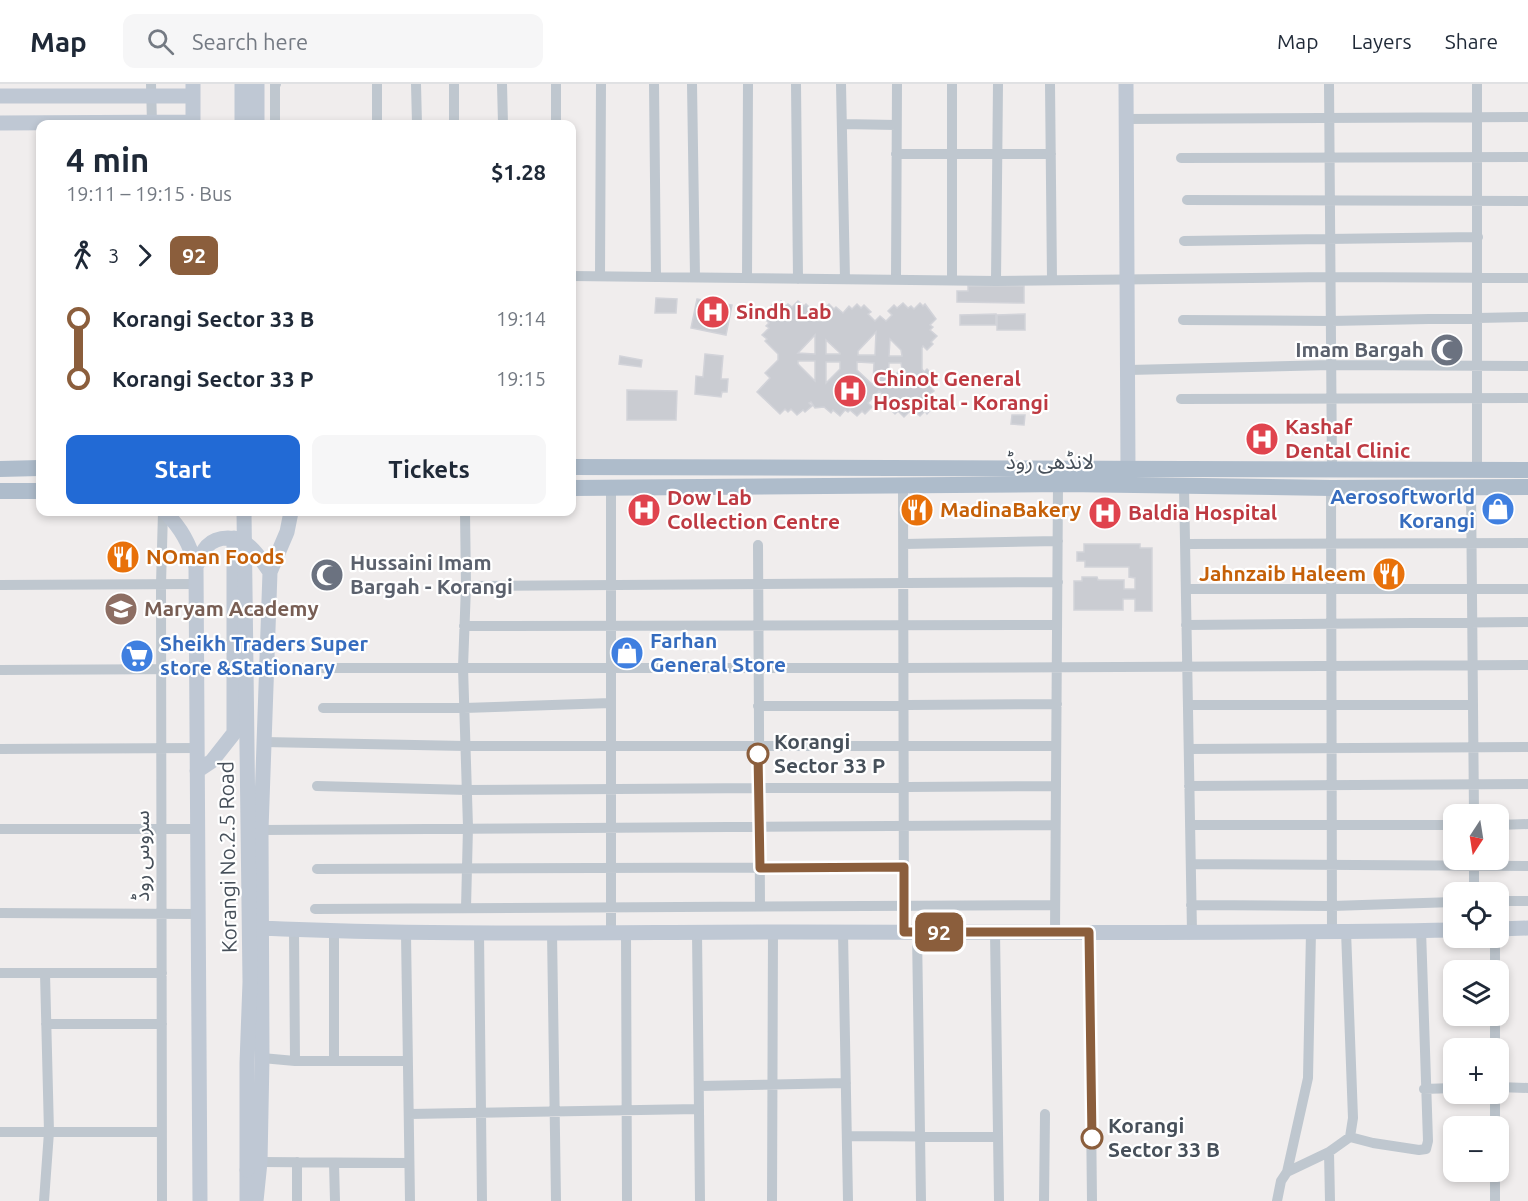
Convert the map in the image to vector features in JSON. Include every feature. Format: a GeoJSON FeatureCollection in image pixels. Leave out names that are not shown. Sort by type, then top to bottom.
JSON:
{"type":"FeatureCollection","features":[{"type":"Feature","properties":{"kind":"main road"},"geometry":{"type":"LineString","coordinates":[[242,84],[242,120]]}},
{"type":"Feature","properties":{"kind":"main road"},"geometry":{"type":"LineString","coordinates":[[257,84],[257,120]]}},
{"type":"Feature","properties":{"kind":"main road"},"geometry":{"type":"LineString","coordinates":[[1126,84],[1129,279],[1128,469]]}},
{"type":"Feature","properties":{"kind":"main road"},"geometry":{"type":"LineString","coordinates":[[0,96],[193,90],[193,120]]}},
{"type":"Feature","properties":{"kind":"main road"},"geometry":{"type":"LineString","coordinates":[[0,123],[36,123]]}},
{"type":"Feature","properties":{"kind":"main road","name":"لانڈھی روڈ"},"geometry":{"type":"LineString","coordinates":[[576,467],[1528,470]]}},
{"type":"Feature","properties":{"kind":"main road"},"geometry":{"type":"LineString","coordinates":[[0,469],[36,468]]}},
{"type":"Feature","properties":{"kind":"main road","name":"لانڈھی روڈ"},"geometry":{"type":"LineString","coordinates":[[576,488],[1058,484],[1331,488],[1528,487]]}},
{"type":"Feature","properties":{"kind":"main road"},"geometry":{"type":"LineString","coordinates":[[0,491],[36,491]]}},
{"type":"Feature","properties":{"kind":"main road"},"geometry":{"type":"LineString","coordinates":[[168,516],[185,535],[196,567]]}},
{"type":"Feature","properties":{"kind":"main road","name":"Korangi No.2.5 Road"},"geometry":{"type":"LineString","coordinates":[[244,516],[250,982],[247,1063],[254,1166],[247,1201]]}},
{"type":"Feature","properties":{"kind":"main road"},"geometry":{"type":"LineString","coordinates":[[256,1201],[254,1166],[262,1058],[261,830],[270,572],[287,532],[290,516]]}},
{"type":"Feature","properties":{"kind":"main road"},"geometry":{"type":"LineString","coordinates":[[196,567],[202,550],[209,542],[219,538],[234,538],[250,546],[270,572]]}},
{"type":"Feature","properties":{"kind":"main road"},"geometry":{"type":"LineString","coordinates":[[197,771],[212,761],[234,733],[234,538]]}},
{"type":"Feature","properties":{"kind":"main road","name":"Korangi No.2.5 Road"},"geometry":{"type":"LineString","coordinates":[[196,567],[200,1201]]}},
{"type":"Feature","properties":{"kind":"main road"},"geometry":{"type":"LineString","coordinates":[[261,928],[406,934],[1443,930]]}},
{"type":"Feature","properties":{"kind":"main road"},"geometry":{"type":"LineString","coordinates":[[1509,929],[1528,928]]}},
{"type":"Feature","properties":{"kind":"street"},"geometry":{"type":"LineString","coordinates":[[275,84],[275,120]]}},
{"type":"Feature","properties":{"kind":"street"},"geometry":{"type":"LineString","coordinates":[[377,84],[377,120]]}},
{"type":"Feature","properties":{"kind":"street"},"geometry":{"type":"LineString","coordinates":[[416,84],[417,120]]}},
{"type":"Feature","properties":{"kind":"street"},"geometry":{"type":"LineString","coordinates":[[454,84],[454,120]]}},
{"type":"Feature","properties":{"kind":"street"},"geometry":{"type":"LineString","coordinates":[[502,84],[502,120]]}},
{"type":"Feature","properties":{"kind":"street"},"geometry":{"type":"LineString","coordinates":[[556,84],[556,120]]}},
{"type":"Feature","properties":{"kind":"street"},"geometry":{"type":"LineString","coordinates":[[600,276],[601,84]]}},
{"type":"Feature","properties":{"kind":"street"},"geometry":{"type":"LineString","coordinates":[[654,84],[656,277]]}},
{"type":"Feature","properties":{"kind":"street"},"geometry":{"type":"LineString","coordinates":[[692,84],[694,277]]}},
{"type":"Feature","properties":{"kind":"street"},"geometry":{"type":"LineString","coordinates":[[747,278],[748,84]]}},
{"type":"Feature","properties":{"kind":"street"},"geometry":{"type":"LineString","coordinates":[[796,84],[798,279]]}},
{"type":"Feature","properties":{"kind":"street"},"geometry":{"type":"LineString","coordinates":[[841,84],[845,279]]}},
{"type":"Feature","properties":{"kind":"street"},"geometry":{"type":"LineString","coordinates":[[896,280],[897,84]]}},
{"type":"Feature","properties":{"kind":"street"},"geometry":{"type":"LineString","coordinates":[[952,84],[952,280]]}},
{"type":"Feature","properties":{"kind":"street"},"geometry":{"type":"LineString","coordinates":[[996,281],[998,84]]}},
{"type":"Feature","properties":{"kind":"street"},"geometry":{"type":"LineString","coordinates":[[1050,84],[1052,280]]}},
{"type":"Feature","properties":{"kind":"street"},"geometry":{"type":"LineString","coordinates":[[1329,84],[1332,470]]}},
{"type":"Feature","properties":{"kind":"street"},"geometry":{"type":"LineString","coordinates":[[1477,84],[1477,471]]}},
{"type":"Feature","properties":{"kind":"street"},"geometry":{"type":"LineString","coordinates":[[151,90],[152,120]]}},
{"type":"Feature","properties":{"kind":"street"},"geometry":{"type":"LineString","coordinates":[[1127,119],[1528,117]]}},
{"type":"Feature","properties":{"kind":"street"},"geometry":{"type":"LineString","coordinates":[[842,124],[896,125]]}},
{"type":"Feature","properties":{"kind":"street"},"geometry":{"type":"LineString","coordinates":[[896,154],[1051,154]]}},
{"type":"Feature","properties":{"kind":"street"},"geometry":{"type":"LineString","coordinates":[[1182,158],[1528,157]]}},
{"type":"Feature","properties":{"kind":"street"},"geometry":{"type":"LineString","coordinates":[[1187,200],[1528,201]]}},
{"type":"Feature","properties":{"kind":"street"},"geometry":{"type":"LineString","coordinates":[[1184,241],[1478,237]]}},
{"type":"Feature","properties":{"kind":"street"},"geometry":{"type":"LineString","coordinates":[[576,276],[996,281],[1528,278]]}},
{"type":"Feature","properties":{"kind":"street"},"geometry":{"type":"LineString","coordinates":[[1183,320],[1330,321],[1528,317]]}},
{"type":"Feature","properties":{"kind":"street"},"geometry":{"type":"LineString","coordinates":[[1129,370],[1331,365],[1528,366]]}},
{"type":"Feature","properties":{"kind":"street"},"geometry":{"type":"LineString","coordinates":[[1181,399],[1528,398]]}},
{"type":"Feature","properties":{"kind":"street"},"geometry":{"type":"LineString","coordinates":[[1055,932],[1058,484]]}},
{"type":"Feature","properties":{"kind":"street"},"geometry":{"type":"LineString","coordinates":[[903,485],[904,905],[911,932],[921,1201]]}},
{"type":"Feature","properties":{"kind":"street"},"geometry":{"type":"LineString","coordinates":[[1184,486],[1192,932]]}},
{"type":"Feature","properties":{"kind":"street"},"geometry":{"type":"LineString","coordinates":[[611,488],[611,907],[618,932],[627,1110],[627,1201]]}},
{"type":"Feature","properties":{"kind":"street"},"geometry":{"type":"LineString","coordinates":[[1287,1172],[1329,1152],[1350,1137],[1353,1118],[1339,932],[1332,906],[1331,488]]}},
{"type":"Feature","properties":{"kind":"street"},"geometry":{"type":"LineString","coordinates":[[1471,488],[1474,804]]}},
{"type":"Feature","properties":{"kind":"street","name":"سروس روڈ"},"geometry":{"type":"LineString","coordinates":[[162,1201],[161,584],[164,516]]}},
{"type":"Feature","properties":{"kind":"street"},"geometry":{"type":"LineString","coordinates":[[465,516],[466,586],[462,667],[468,827],[466,908]]}},
{"type":"Feature","properties":{"kind":"street"},"geometry":{"type":"LineString","coordinates":[[904,544],[1058,541]]}},
{"type":"Feature","properties":{"kind":"street"},"geometry":{"type":"LineString","coordinates":[[1185,544],[1528,543]]}},
{"type":"Feature","properties":{"kind":"street"},"geometry":{"type":"LineString","coordinates":[[758,544],[760,906]]}},
{"type":"Feature","properties":{"kind":"street"},"geometry":{"type":"LineString","coordinates":[[466,586],[1058,582]]}},
{"type":"Feature","properties":{"kind":"street"},"geometry":{"type":"LineString","coordinates":[[0,585],[195,584]]}},
{"type":"Feature","properties":{"kind":"street"},"geometry":{"type":"LineString","coordinates":[[1186,589],[1528,589]]}},
{"type":"Feature","properties":{"kind":"street"},"geometry":{"type":"LineString","coordinates":[[1186,625],[1528,622]]}},
{"type":"Feature","properties":{"kind":"street"},"geometry":{"type":"LineString","coordinates":[[464,626],[1057,625]]}},
{"type":"Feature","properties":{"kind":"street"},"geometry":{"type":"LineString","coordinates":[[267,668],[1528,665]]}},
{"type":"Feature","properties":{"kind":"street"},"geometry":{"type":"LineString","coordinates":[[0,670],[196,669]]}},
{"type":"Feature","properties":{"kind":"street"},"geometry":{"type":"LineString","coordinates":[[323,708],[464,708],[611,703]]}},
{"type":"Feature","properties":{"kind":"street"},"geometry":{"type":"LineString","coordinates":[[758,706],[1057,704]]}},
{"type":"Feature","properties":{"kind":"street"},"geometry":{"type":"LineString","coordinates":[[1188,705],[1473,705]]}},
{"type":"Feature","properties":{"kind":"street"},"geometry":{"type":"LineString","coordinates":[[264,742],[465,746],[1056,746]]}},
{"type":"Feature","properties":{"kind":"street"},"geometry":{"type":"LineString","coordinates":[[1189,748],[1528,747]]}},
{"type":"Feature","properties":{"kind":"street"},"geometry":{"type":"LineString","coordinates":[[0,749],[197,748]]}},
{"type":"Feature","properties":{"kind":"street"},"geometry":{"type":"LineString","coordinates":[[1189,786],[1528,784]]}},
{"type":"Feature","properties":{"kind":"street"},"geometry":{"type":"LineString","coordinates":[[317,786],[466,790],[1056,786]]}},
{"type":"Feature","properties":{"kind":"street"},"geometry":{"type":"LineString","coordinates":[[1509,825],[1528,824]]}},
{"type":"Feature","properties":{"kind":"street"},"geometry":{"type":"LineString","coordinates":[[261,830],[1055,825]]}},
{"type":"Feature","properties":{"kind":"street"},"geometry":{"type":"LineString","coordinates":[[1190,825],[1443,825]]}},
{"type":"Feature","properties":{"kind":"street"},"geometry":{"type":"LineString","coordinates":[[0,829],[197,829]]}},
{"type":"Feature","properties":{"kind":"street"},"geometry":{"type":"LineString","coordinates":[[1191,864],[1332,866],[1443,864]]}},
{"type":"Feature","properties":{"kind":"street"},"geometry":{"type":"LineString","coordinates":[[1509,866],[1528,867]]}},
{"type":"Feature","properties":{"kind":"street"},"geometry":{"type":"LineString","coordinates":[[317,869],[904,867]]}},
{"type":"Feature","properties":{"kind":"street"},"geometry":{"type":"LineString","coordinates":[[1509,901],[1528,901]]}},
{"type":"Feature","properties":{"kind":"street"},"geometry":{"type":"LineString","coordinates":[[1191,905],[1332,906],[1443,902]]}},
{"type":"Feature","properties":{"kind":"street"},"geometry":{"type":"LineString","coordinates":[[315,909],[1055,905]]}},
{"type":"Feature","properties":{"kind":"street"},"geometry":{"type":"LineString","coordinates":[[0,913],[198,914]]}},
{"type":"Feature","properties":{"kind":"street"},"geometry":{"type":"LineString","coordinates":[[294,930],[295,1061]]}},
{"type":"Feature","properties":{"kind":"street"},"geometry":{"type":"LineString","coordinates":[[1350,1137],[1373,1143],[1426,1149],[1428,1141],[1421,930]]}},
{"type":"Feature","properties":{"kind":"street"},"geometry":{"type":"LineString","coordinates":[[334,931],[334,1061]]}},
{"type":"Feature","properties":{"kind":"street"},"geometry":{"type":"LineString","coordinates":[[552,932],[556,1201]]}},
{"type":"Feature","properties":{"kind":"street"},"geometry":{"type":"LineString","coordinates":[[697,932],[700,1201]]}},
{"type":"Feature","properties":{"kind":"street"},"geometry":{"type":"LineString","coordinates":[[772,1201],[773,932]]}},
{"type":"Feature","properties":{"kind":"street"},"geometry":{"type":"LineString","coordinates":[[843,932],[848,1201]]}},
{"type":"Feature","properties":{"kind":"street"},"geometry":{"type":"LineString","coordinates":[[994,932],[999,1201]]}},
{"type":"Feature","properties":{"kind":"street"},"geometry":{"type":"LineString","coordinates":[[1089,932],[1092,1201]]}},
{"type":"Feature","properties":{"kind":"street"},"geometry":{"type":"LineString","coordinates":[[1277,1201],[1281,1181],[1287,1172],[1308,1078],[1311,932]]}},
{"type":"Feature","properties":{"kind":"street"},"geometry":{"type":"LineString","coordinates":[[479,933],[482,1201]]}},
{"type":"Feature","properties":{"kind":"street"},"geometry":{"type":"LineString","coordinates":[[406,934],[410,1201]]}},
{"type":"Feature","properties":{"kind":"street"},"geometry":{"type":"LineString","coordinates":[[44,1201],[49,1132],[45,973]]}},
{"type":"Feature","properties":{"kind":"street"},"geometry":{"type":"LineString","coordinates":[[0,974],[162,973]]}},
{"type":"Feature","properties":{"kind":"street"},"geometry":{"type":"LineString","coordinates":[[46,1024],[162,1023]]}},
{"type":"Feature","properties":{"kind":"street"},"geometry":{"type":"LineString","coordinates":[[262,1058],[295,1061],[408,1061]]}},
{"type":"Feature","properties":{"kind":"street"},"geometry":{"type":"LineString","coordinates":[[699,1086],[846,1083]]}},
{"type":"Feature","properties":{"kind":"street"},"geometry":{"type":"LineString","coordinates":[[1509,1087],[1528,1088]]}},
{"type":"Feature","properties":{"kind":"street"},"geometry":{"type":"LineString","coordinates":[[1425,1089],[1443,1088]]}},
{"type":"Feature","properties":{"kind":"street"},"geometry":{"type":"LineString","coordinates":[[409,1114],[699,1109]]}},
{"type":"Feature","properties":{"kind":"street"},"geometry":{"type":"LineString","coordinates":[[1044,1201],[1045,1114]]}},
{"type":"Feature","properties":{"kind":"street"},"geometry":{"type":"LineString","coordinates":[[0,1132],[162,1132]]}},
{"type":"Feature","properties":{"kind":"street"},"geometry":{"type":"LineString","coordinates":[[847,1136],[998,1137]]}},
{"type":"Feature","properties":{"kind":"street"},"geometry":{"type":"LineString","coordinates":[[1329,1152],[1330,1201]]}},
{"type":"Feature","properties":{"kind":"street"},"geometry":{"type":"LineString","coordinates":[[297,1162],[297,1201]]}},
{"type":"Feature","properties":{"kind":"street"},"geometry":{"type":"LineString","coordinates":[[254,1166],[297,1162],[409,1163]]}},
{"type":"Feature","properties":{"kind":"street"},"geometry":{"type":"LineString","coordinates":[[334,1163],[335,1201]]}},
{"type":"Feature","properties":{"kind":"street"},"geometry":{"type":"LineString","coordinates":[[1495,1182],[1495,1201]]}},
{"type":"Feature","properties":{"kind":"building"},"geometry":{"type":"Polygon","coordinates":[[[968,286],[1024,286],[1024,303],[957,302],[957,291],[968,291],[968,286]]]}},
{"type":"Feature","properties":{"kind":"building"},"geometry":{"type":"Polygon","coordinates":[[[656,298],[677,299],[676,313],[655,313],[656,298]]]}},
{"type":"Feature","properties":{"kind":"building"},"geometry":{"type":"Polygon","coordinates":[[[697,299],[732,305],[726,335],[691,328],[697,299]]]}},
{"type":"Feature","properties":{"kind":"building"},"geometry":{"type":"Polygon","coordinates":[[[781,301],[786,306],[788,304],[792,307],[798,301],[804,306],[806,304],[813,311],[810,314],[817,321],[823,321],[829,315],[823,310],[829,304],[843,313],[849,306],[852,309],[857,304],[861,308],[864,305],[871,312],[868,314],[875,321],[880,316],[886,321],[892,315],[888,311],[894,305],[897,308],[903,303],[908,308],[911,306],[914,309],[920,303],[923,306],[925,304],[936,319],[930,325],[933,327],[930,330],[937,336],[927,350],[923,346],[922,348],[922,369],[924,372],[927,369],[933,375],[930,378],[935,382],[931,388],[934,391],[930,394],[935,399],[929,405],[932,408],[927,414],[925,411],[920,416],[910,411],[904,417],[898,411],[895,414],[889,408],[893,404],[879,391],[868,403],[872,407],[865,414],[862,411],[857,416],[850,410],[848,412],[845,410],[840,416],[824,407],[815,408],[811,402],[809,403],[812,406],[805,412],[803,410],[797,415],[791,409],[788,412],[785,409],[780,414],[757,392],[770,378],[765,373],[778,360],[778,354],[762,335],[769,328],[766,326],[769,323],[762,316],[773,304],[776,307],[781,301]],[[876,332],[858,351],[858,355],[875,355],[876,332]],[[815,335],[798,353],[815,354],[815,335]],[[890,339],[889,356],[902,356],[901,350],[890,339]],[[826,340],[826,354],[840,353],[826,340]],[[798,361],[798,364],[815,381],[815,361],[798,361]],[[826,362],[826,383],[840,369],[840,362],[826,362]],[[857,362],[857,370],[873,385],[874,363],[857,362]],[[889,363],[888,382],[902,368],[901,363],[889,363]]]}},
{"type":"Feature","properties":{"kind":"building"},"geometry":{"type":"Polygon","coordinates":[[[996,314],[996,325],[960,325],[960,315],[996,314]]]}},
{"type":"Feature","properties":{"kind":"building"},"geometry":{"type":"Polygon","coordinates":[[[1025,314],[1025,330],[997,330],[997,315],[1025,314]]]}},
{"type":"Feature","properties":{"kind":"building"},"geometry":{"type":"Polygon","coordinates":[[[705,354],[723,356],[721,379],[728,379],[727,392],[722,392],[721,397],[695,394],[696,376],[703,377],[705,354]]]}},
{"type":"Feature","properties":{"kind":"building"},"geometry":{"type":"Polygon","coordinates":[[[620,356],[642,360],[641,367],[619,364],[620,356]]]}},
{"type":"Feature","properties":{"kind":"building"},"geometry":{"type":"Polygon","coordinates":[[[627,390],[677,391],[676,420],[627,420],[627,390]]]}},
{"type":"Feature","properties":{"kind":"building"},"geometry":{"type":"Polygon","coordinates":[[[1012,415],[1025,415],[1024,425],[1011,424],[1012,415]]]}},
{"type":"Feature","properties":{"kind":"building"},"geometry":{"type":"Polygon","coordinates":[[[1084,544],[1140,544],[1140,548],[1152,548],[1152,611],[1135,611],[1135,599],[1123,599],[1123,610],[1074,610],[1074,581],[1082,581],[1082,577],[1097,577],[1098,580],[1124,580],[1124,589],[1135,589],[1135,578],[1129,577],[1129,567],[1085,567],[1085,561],[1077,561],[1077,552],[1084,552],[1084,544]]]}},
{"type":"Feature","properties":{"kind":"bus line","name":"92"},"geometry":{"type":"LineString","coordinates":[[758,754],[760,868],[904,867],[904,932],[1089,932],[1092,1138]]}},
{"type":"Feature","properties":{"kind":"place","name":"Sindh Lab"},"geometry":{"type":"Point","coordinates":[713,312]}},
{"type":"Feature","properties":{"kind":"place","name":"Imam Bargah"},"geometry":{"type":"Point","coordinates":[1447,350]}},
{"type":"Feature","properties":{"kind":"place","name":"Chinot General Hospital - Korangi"},"geometry":{"type":"Point","coordinates":[850,391]}},
{"type":"Feature","properties":{"kind":"place","name":"Kashaf Dental Clinic"},"geometry":{"type":"Point","coordinates":[1262,439]}},
{"type":"Feature","properties":{"kind":"place","name":"Aerosoftworld Korangi"},"geometry":{"type":"Point","coordinates":[1498,509]}},
{"type":"Feature","properties":{"kind":"place","name":"Dow Lab Collection Centre"},"geometry":{"type":"Point","coordinates":[644,510]}},
{"type":"Feature","properties":{"kind":"place","name":"MadinaBakery"},"geometry":{"type":"Point","coordinates":[917,510]}},
{"type":"Feature","properties":{"kind":"place","name":"Baldia Hospital"},"geometry":{"type":"Point","coordinates":[1105,513]}},
{"type":"Feature","properties":{"kind":"place","name":"NOman Foods"},"geometry":{"type":"Point","coordinates":[123,557]}},
{"type":"Feature","properties":{"kind":"place","name":"Jahnzaib Haleem"},"geometry":{"type":"Point","coordinates":[1389,574]}},
{"type":"Feature","properties":{"kind":"place","name":"Hussaini Imam Bargah - Korangi"},"geometry":{"type":"Point","coordinates":[327,575]}},
{"type":"Feature","properties":{"kind":"place","name":"Maryam Academy"},"geometry":{"type":"Point","coordinates":[121,609]}},
{"type":"Feature","properties":{"kind":"place","name":"Farhan General Store"},"geometry":{"type":"Point","coordinates":[627,653]}},
{"type":"Feature","properties":{"kind":"place","name":"Sheikh Traders Super store &Stationary"},"geometry":{"type":"Point","coordinates":[137,656]}},
{"type":"Feature","properties":{"kind":"place","name":"Korangi Sector 33 P"},"geometry":{"type":"Point","coordinates":[758,754]}},
{"type":"Feature","properties":{"kind":"place","name":"Korangi Sector 33 B"},"geometry":{"type":"Point","coordinates":[1092,1138]}}]}
